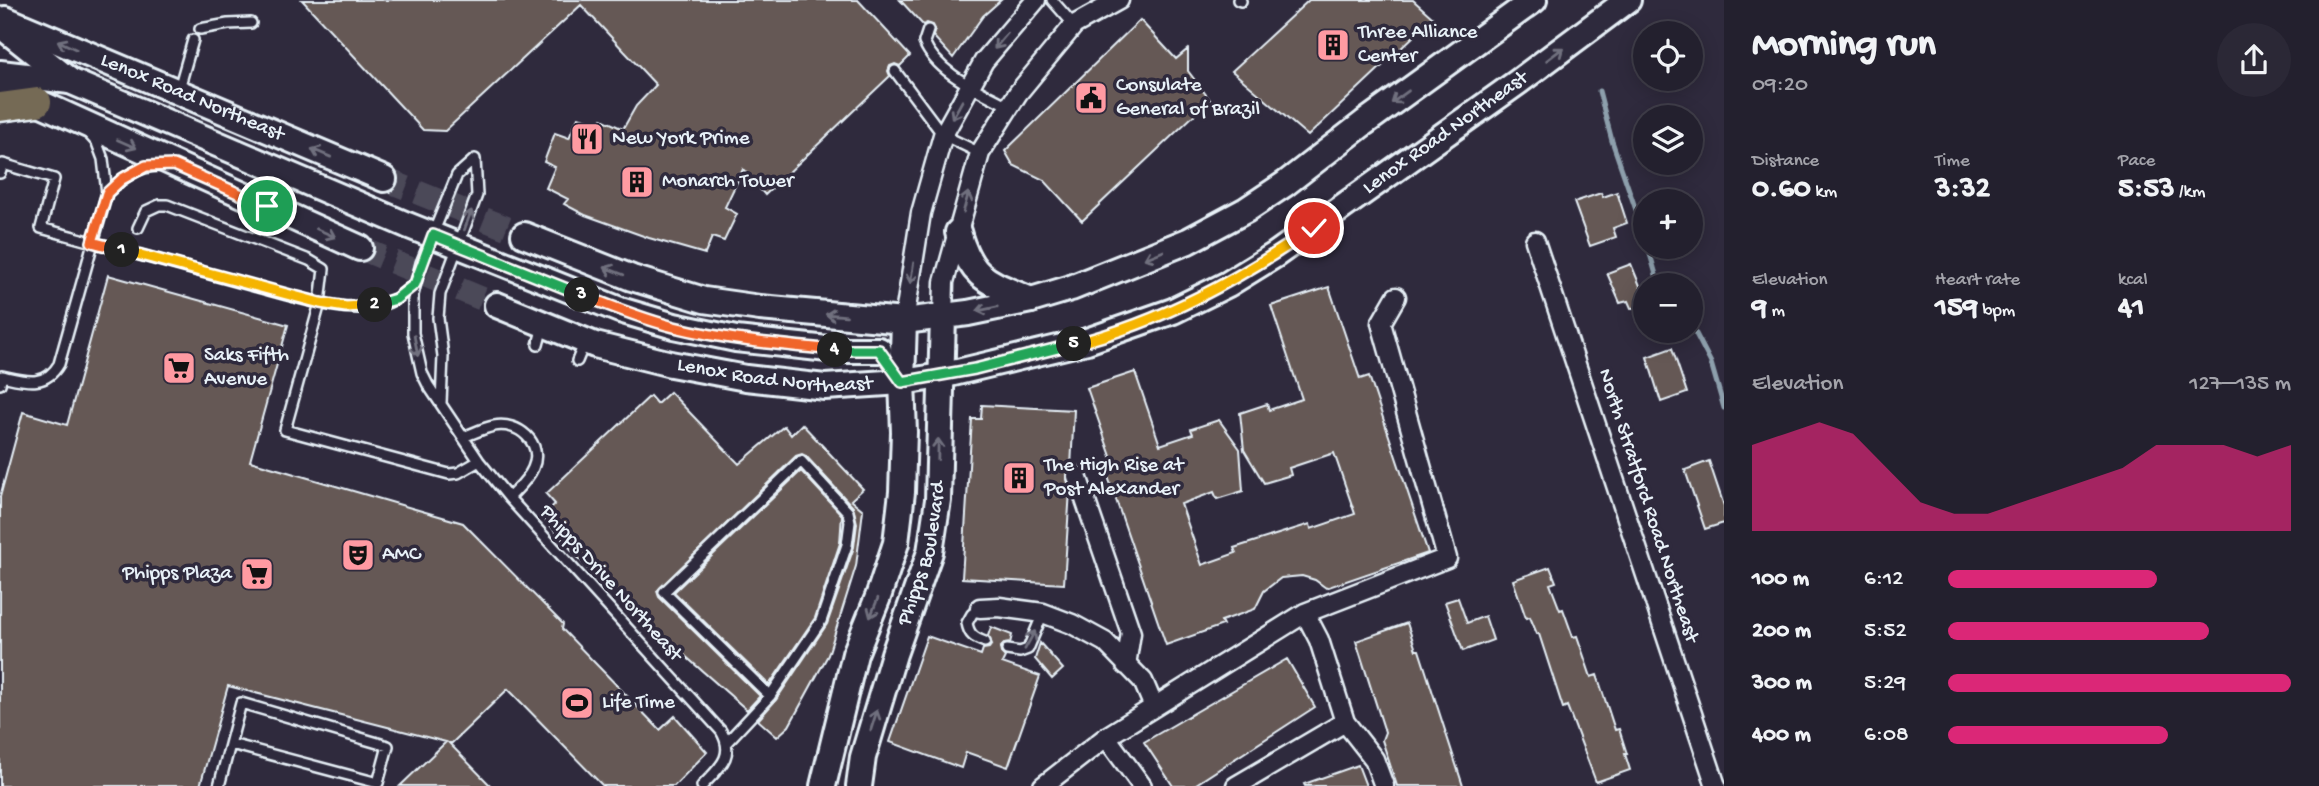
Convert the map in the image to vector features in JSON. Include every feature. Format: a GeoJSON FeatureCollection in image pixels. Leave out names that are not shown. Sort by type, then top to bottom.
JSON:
{"type":"FeatureCollection","features":[{"type":"Feature","properties":{"kind":"highway"},"geometry":{"type":"LineString","coordinates":[[0,107],[37,102]]}},
{"type":"Feature","properties":{"kind":"main road"},"geometry":{"type":"LineString","coordinates":[[524,235],[632,278],[704,300],[760,308],[904,321],[1031,300],[1071,288],[1188,241],[1246,210],[1534,0]]}},
{"type":"Feature","properties":{"kind":"main road","name":"Lenox Road Northeast"},"geometry":{"type":"LineString","coordinates":[[497,305],[541,335],[581,351],[671,363],[746,378],[824,387],[902,382],[941,376],[1087,341],[1173,311],[1228,284],[1314,228],[1628,0]]}},
{"type":"Feature","properties":{"kind":"main road","name":"Lenox Road Northeast"},"geometry":{"type":"LineString","coordinates":[[0,17],[384,179]]}},
{"type":"Feature","properties":{"kind":"main road"},"geometry":{"type":"LineString","coordinates":[[0,25],[70,81],[433,235],[620,310],[674,327],[736,339],[837,350],[879,350],[904,321]]}},
{"type":"Feature","properties":{"kind":"main road"},"geometry":{"type":"LineString","coordinates":[[0,73],[70,81]]}},
{"type":"Feature","properties":{"kind":"main road"},"geometry":{"type":"LineString","coordinates":[[0,85],[360,248]]}},
{"type":"Feature","properties":{"kind":"main road"},"geometry":{"type":"LineString","coordinates":[[958,232],[965,257],[983,279],[1031,300]]}},
{"type":"Feature","properties":{"kind":"main road","name":"Phipps Boulevard"},"geometry":{"type":"LineString","coordinates":[[859,786],[863,757],[894,654],[930,552],[937,500],[943,316]]}},
{"type":"Feature","properties":{"kind":"main road","name":"Phipps Boulevard"},"geometry":{"type":"LineString","coordinates":[[823,786],[855,653],[896,543],[902,492],[904,321]]}},
{"type":"Feature","properties":{"kind":"main road"},"geometry":{"type":"LineString","coordinates":[[879,350],[902,382]]}},
{"type":"Feature","properties":{"kind":"street"},"geometry":{"type":"LineString","coordinates":[[904,321],[921,213],[943,135],[984,61],[1035,0]]}},
{"type":"Feature","properties":{"kind":"street"},"geometry":{"type":"LineString","coordinates":[[943,316],[944,282],[980,153],[1048,54],[1074,25],[1119,0]]}},
{"type":"Feature","properties":{"kind":"street","name":"North Stratford Road Northeast"},"geometry":{"type":"LineString","coordinates":[[1535,241],[1716,786]]}},
{"type":"Feature","properties":{"kind":"street"},"geometry":{"type":"LineString","coordinates":[[1043,786],[1106,737],[1306,613],[1447,558],[1381,323],[1396,297]]}},
{"type":"Feature","properties":{"kind":"street"},"geometry":{"type":"LineString","coordinates":[[1077,476],[1131,633],[1126,665]]}},
{"type":"Feature","properties":{"kind":"street"},"geometry":{"type":"LineString","coordinates":[[980,608],[999,607],[1043,613],[1072,624],[1105,642],[1143,681],[1154,707]]}},
{"type":"Feature","properties":{"kind":"street"},"geometry":{"type":"LineString","coordinates":[[1306,613],[1319,640],[1345,722],[1381,757],[1384,786]]}},
{"type":"Feature","properties":{"kind":"street"},"geometry":{"type":"LineString","coordinates":[[1236,786],[1345,722]]}},
{"type":"Feature","properties":{"kind":"street"},"geometry":{"type":"LineString","coordinates":[[1106,737],[1143,786]]}},
{"type":"Feature","properties":{"kind":"lane"},"geometry":{"type":"LineString","coordinates":[[1052,0],[1074,25]]}},
{"type":"Feature","properties":{"kind":"lane"},"geometry":{"type":"LineString","coordinates":[[200,29],[251,23]]}},
{"type":"Feature","properties":{"kind":"lane"},"geometry":{"type":"LineString","coordinates":[[928,30],[923,42],[929,53],[948,70],[1010,107]]}},
{"type":"Feature","properties":{"kind":"lane"},"geometry":{"type":"LineString","coordinates":[[178,92],[193,40]]}},
{"type":"Feature","properties":{"kind":"lane"},"geometry":{"type":"LineString","coordinates":[[895,71],[943,135],[980,153]]}},
{"type":"Feature","properties":{"kind":"lane"},"geometry":{"type":"LineString","coordinates":[[1,378],[37,382],[54,372],[59,364],[107,193],[103,159],[97,143],[80,123]]}},
{"type":"Feature","properties":{"kind":"lane","name":"Phipps Drive Northeast"},"geometry":{"type":"LineString","coordinates":[[459,245],[477,195],[475,159],[457,175],[415,284],[412,313],[422,373],[479,461],[509,498],[721,731],[727,742]]}},
{"type":"Feature","properties":{"kind":"lane"},"geometry":{"type":"LineString","coordinates":[[0,173],[3,164],[54,179],[41,228],[320,303],[346,307],[378,304],[396,299],[415,284]]}},
{"type":"Feature","properties":{"kind":"lane"},"geometry":{"type":"LineString","coordinates":[[107,193],[122,179],[146,166],[174,165]]}},
{"type":"Feature","properties":{"kind":"lane"},"geometry":{"type":"LineString","coordinates":[[138,228],[146,211],[167,205],[309,260],[324,270],[320,303],[285,430],[449,474],[466,469],[479,461]]}},
{"type":"Feature","properties":{"kind":"lane"},"geometry":{"type":"LineString","coordinates":[[441,403],[443,356],[438,318],[440,295],[459,245]]}},
{"type":"Feature","properties":{"kind":"lane"},"geometry":{"type":"LineString","coordinates":[[463,437],[493,426],[508,425],[521,429],[531,440],[535,453],[534,467],[509,498]]}},
{"type":"Feature","properties":{"kind":"lane"},"geometry":{"type":"LineString","coordinates":[[702,786],[725,759],[727,742],[770,696],[821,621],[847,545],[850,522],[848,512],[800,461],[664,592],[770,696]]}},
{"type":"Feature","properties":{"kind":"lane"},"geometry":{"type":"LineString","coordinates":[[980,608],[972,614],[967,623],[975,638],[985,642]]}},
{"type":"Feature","properties":{"kind":"lane"},"geometry":{"type":"LineString","coordinates":[[1007,650],[1020,652],[1028,649],[1043,613]]}},
{"type":"Feature","properties":{"kind":"lane"},"geometry":{"type":"LineString","coordinates":[[219,786],[241,703],[388,746],[378,783],[231,744]]}},
{"type":"Feature","properties":{"kind":"building"},"geometry":{"type":"Polygon","coordinates":[[[302,0],[858,0],[910,56],[900,66],[890,66],[890,76],[765,195],[743,169],[725,207],[737,214],[724,241],[712,237],[705,254],[585,215],[564,204],[568,199],[546,188],[555,167],[544,162],[555,133],[569,138],[578,117],[599,123],[602,119],[623,129],[636,106],[656,85],[581,5],[445,131],[423,130],[302,0]]]}},
{"type":"Feature","properties":{"kind":"building"},"geometry":{"type":"Polygon","coordinates":[[[900,0],[1001,0],[983,16],[953,58],[933,36],[933,25],[923,25],[900,0]]]}},
{"type":"Feature","properties":{"kind":"building","name":"Three Alliance Center"},"geometry":{"type":"Polygon","coordinates":[[[1309,0],[1413,0],[1433,18],[1308,136],[1232,71],[1309,0]]]}},
{"type":"Feature","properties":{"kind":"building"},"geometry":{"type":"Polygon","coordinates":[[[1140,20],[1176,59],[1188,49],[1188,71],[1210,100],[1082,221],[1044,180],[1013,165],[1005,151],[1140,20]]]}},
{"type":"Feature","properties":{"kind":"building"},"geometry":{"type":"Polygon","coordinates":[[[1617,192],[1627,223],[1613,228],[1616,237],[1590,246],[1574,202],[1601,193],[1603,197],[1617,192]]]}},
{"type":"Feature","properties":{"kind":"building"},"geometry":{"type":"Polygon","coordinates":[[[1631,264],[1635,273],[1633,308],[1628,301],[1620,303],[1607,273],[1631,264]]]}},
{"type":"Feature","properties":{"kind":"building","name":"Phipps Plaza"},"geometry":{"type":"Polygon","coordinates":[[[108,275],[288,325],[250,461],[463,523],[563,624],[562,629],[660,730],[675,716],[707,752],[674,786],[603,786],[508,689],[449,743],[491,786],[400,786],[446,742],[228,686],[200,786],[0,786],[0,497],[23,412],[67,425],[108,275]]]}},
{"type":"Feature","properties":{"kind":"building"},"geometry":{"type":"Polygon","coordinates":[[[1329,287],[1360,379],[1369,376],[1428,553],[1326,588],[1315,580],[1302,576],[1281,578],[1264,591],[1255,609],[1221,621],[1223,625],[1166,645],[1104,465],[1113,462],[1087,388],[1135,372],[1160,445],[1193,434],[1191,429],[1219,420],[1240,449],[1243,491],[1217,499],[1214,492],[1181,504],[1202,565],[1236,553],[1234,548],[1310,524],[1311,529],[1355,514],[1334,453],[1289,468],[1291,475],[1264,483],[1244,450],[1240,413],[1267,404],[1269,410],[1302,399],[1271,306],[1329,287]]]}},
{"type":"Feature","properties":{"kind":"building"},"geometry":{"type":"Polygon","coordinates":[[[1672,348],[1687,393],[1661,402],[1647,357],[1672,348]]]}},
{"type":"Feature","properties":{"kind":"building"},"geometry":{"type":"Polygon","coordinates":[[[670,392],[739,464],[784,426],[791,435],[802,424],[863,489],[851,500],[863,510],[856,566],[828,655],[789,726],[777,737],[758,720],[776,700],[827,624],[854,547],[857,523],[853,507],[806,456],[796,456],[657,591],[659,597],[760,696],[747,710],[596,578],[542,516],[555,504],[546,494],[650,396],[657,404],[670,392]]]}},
{"type":"Feature","properties":{"kind":"building","name":"The High Rise at Post Alexander"},"geometry":{"type":"Polygon","coordinates":[[[982,405],[1074,410],[1071,467],[1066,475],[1070,490],[1064,584],[962,578],[972,419],[981,419],[982,405]]]}},
{"type":"Feature","properties":{"kind":"building"},"geometry":{"type":"Polygon","coordinates":[[[1709,461],[1724,506],[1724,523],[1705,529],[1685,470],[1709,461]]]}},
{"type":"Feature","properties":{"kind":"building"},"geometry":{"type":"Polygon","coordinates":[[[801,471],[842,515],[840,543],[815,618],[769,685],[674,592],[801,471]]]}},
{"type":"Feature","properties":{"kind":"building"},"geometry":{"type":"Polygon","coordinates":[[[1550,567],[1556,582],[1550,584],[1560,610],[1563,609],[1573,637],[1577,636],[1591,677],[1597,675],[1615,730],[1619,729],[1627,754],[1630,770],[1596,782],[1567,706],[1563,708],[1539,634],[1530,617],[1526,618],[1513,580],[1550,567]]]}},
{"type":"Feature","properties":{"kind":"building"},"geometry":{"type":"Polygon","coordinates":[[[1458,598],[1467,623],[1485,616],[1493,640],[1463,651],[1445,602],[1458,598]]]}},
{"type":"Feature","properties":{"kind":"building"},"geometry":{"type":"Polygon","coordinates":[[[1407,623],[1416,650],[1419,650],[1463,786],[1397,786],[1382,740],[1385,732],[1356,641],[1407,623]]]}},
{"type":"Feature","properties":{"kind":"building"},"geometry":{"type":"Polygon","coordinates":[[[991,627],[1012,635],[1010,643],[1000,648],[1005,657],[1002,663],[1040,676],[1008,767],[966,752],[961,768],[890,742],[927,636],[981,655],[983,649],[992,644],[988,636],[991,627]]]}},
{"type":"Feature","properties":{"kind":"building"},"geometry":{"type":"Polygon","coordinates":[[[1040,643],[1063,669],[1052,679],[1035,659],[1040,643]]]}},
{"type":"Feature","properties":{"kind":"building"},"geometry":{"type":"Polygon","coordinates":[[[1287,659],[1315,707],[1193,786],[1173,786],[1144,742],[1287,659]]]}},
{"type":"Feature","properties":{"kind":"building"},"geometry":{"type":"Polygon","coordinates":[[[1358,765],[1366,786],[1304,784],[1358,765]]]}},
{"type":"Feature","properties":{"kind":"waterway"},"geometry":{"type":"LineString","coordinates":[[1599,91],[1612,141],[1633,201]]}},
{"type":"Feature","properties":{"kind":"waterway"},"geometry":{"type":"LineString","coordinates":[[1651,259],[1656,273]]}},
{"type":"Feature","properties":{"kind":"waterway"},"geometry":{"type":"LineString","coordinates":[[1701,343],[1711,363],[1724,408]]}},
{"type":"Feature","properties":{"kind":"tunnel"},"geometry":{"type":"LineString","coordinates":[[384,179],[524,235]]}},
{"type":"Feature","properties":{"kind":"tunnel"},"geometry":{"type":"LineString","coordinates":[[360,248],[497,305]]}},
{"type":"Feature","properties":{"kind":"place","name":"Three Alliance Center"},"geometry":{"type":"Point","coordinates":[1333,45]}},
{"type":"Feature","properties":{"kind":"place","name":"Consulate General of Brazil"},"geometry":{"type":"Point","coordinates":[1091,98]}},
{"type":"Feature","properties":{"kind":"place","name":"New York Prime"},"geometry":{"type":"Point","coordinates":[587,139]}},
{"type":"Feature","properties":{"kind":"place","name":"Monarch Tower"},"geometry":{"type":"Point","coordinates":[637,182]}},
{"type":"Feature","properties":{"kind":"place","name":"Saks Fifth Avenue"},"geometry":{"type":"Point","coordinates":[179,368]}},
{"type":"Feature","properties":{"kind":"place","name":"The High Rise at Post Alexander"},"geometry":{"type":"Point","coordinates":[1019,478]}},
{"type":"Feature","properties":{"kind":"place","name":"AMC"},"geometry":{"type":"Point","coordinates":[358,555]}},
{"type":"Feature","properties":{"kind":"place","name":"Phipps Plaza"},"geometry":{"type":"Point","coordinates":[257,574]}},
{"type":"Feature","properties":{"kind":"place","name":"Life Time"},"geometry":{"type":"Point","coordinates":[577,703]}},
{"type":"Feature","properties":{"kind":"route"},"geometry":{"type":"LineString","coordinates":[[267,206],[174,165],[146,166],[122,179],[107,193],[92,242],[320,303],[362,307],[396,299],[415,284],[433,235],[620,310],[674,327],[793,346],[879,350],[902,382],[975,369],[1087,341],[1173,311],[1228,284],[1314,228]]}}]}
